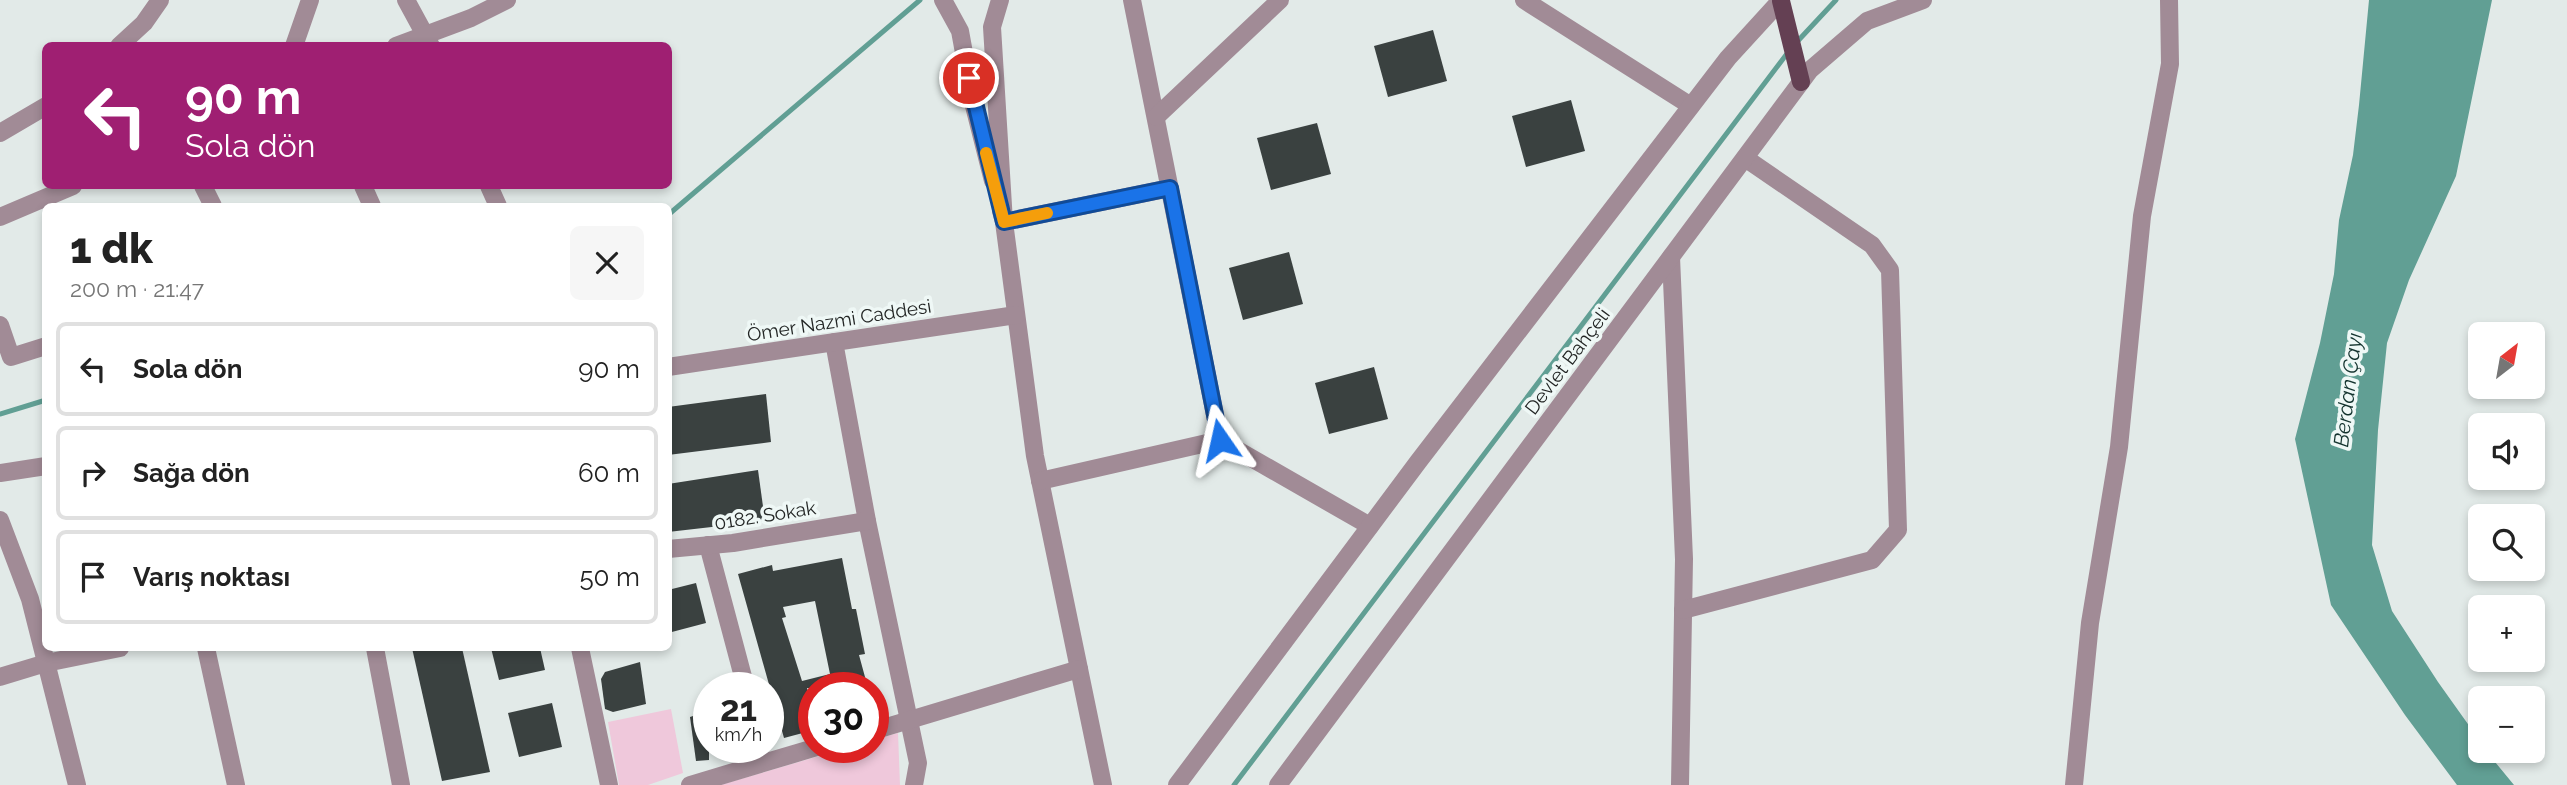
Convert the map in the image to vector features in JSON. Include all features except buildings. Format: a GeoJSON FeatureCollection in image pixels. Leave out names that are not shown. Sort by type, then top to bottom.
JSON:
{"type":"FeatureCollection","features":[{"type":"Feature","properties":{"kind":"main road"},"geometry":{"type":"LineString","coordinates":[[1781,0],[1801,82]]}},
{"type":"Feature","properties":{"kind":"street"},"geometry":{"type":"LineString","coordinates":[[123,42],[144,23],[160,0]]}},
{"type":"Feature","properties":{"kind":"street"},"geometry":{"type":"LineString","coordinates":[[295,42],[310,0]]}},
{"type":"Feature","properties":{"kind":"street"},"geometry":{"type":"LineString","coordinates":[[406,0],[428,40],[507,0]]}},
{"type":"Feature","properties":{"kind":"street"},"geometry":{"type":"LineString","coordinates":[[943,0],[960,31],[973,102],[1004,222]]}},
{"type":"Feature","properties":{"kind":"street"},"geometry":{"type":"LineString","coordinates":[[1000,0],[992,27],[1004,222],[1016,315],[1040,481],[1103,785]]}},
{"type":"Feature","properties":{"kind":"street"},"geometry":{"type":"LineString","coordinates":[[1132,0],[1220,440]]}},
{"type":"Feature","properties":{"kind":"street"},"geometry":{"type":"LineString","coordinates":[[1156,117],[1280,0]]}},
{"type":"Feature","properties":{"kind":"street"},"geometry":{"type":"LineString","coordinates":[[1524,0],[1691,106]]}},
{"type":"Feature","properties":{"kind":"street"},"geometry":{"type":"LineString","coordinates":[[1177,785],[1370,526],[1691,106],[1728,58],[1781,0]]}},
{"type":"Feature","properties":{"kind":"street","name":"Devlet Bahçeli"},"geometry":{"type":"LineString","coordinates":[[1278,785],[1810,70],[1867,21],[1923,0]]}},
{"type":"Feature","properties":{"kind":"street"},"geometry":{"type":"LineString","coordinates":[[2074,785],[2090,623],[2119,447],[2142,216],[2170,64],[2169,0]]}},
{"type":"Feature","properties":{"kind":"street"},"geometry":{"type":"LineString","coordinates":[[0,133],[42,108]]}},
{"type":"Feature","properties":{"kind":"street"},"geometry":{"type":"LineString","coordinates":[[1683,610],[1872,559],[1898,530],[1890,270],[1872,245],[1745,158]]}},
{"type":"Feature","properties":{"kind":"street"},"geometry":{"type":"LineString","coordinates":[[1004,222],[1170,188]]}},
{"type":"Feature","properties":{"kind":"street"},"geometry":{"type":"LineString","coordinates":[[0,217],[66,189]]}},
{"type":"Feature","properties":{"kind":"street"},"geometry":{"type":"LineString","coordinates":[[1671,257],[1684,559],[1680,785]]}},
{"type":"Feature","properties":{"kind":"street","name":"Ömer Nazmi Caddesi"},"geometry":{"type":"LineString","coordinates":[[672,366],[1016,315]]}},
{"type":"Feature","properties":{"kind":"street"},"geometry":{"type":"LineString","coordinates":[[0,325],[11,357],[42,347]]}},
{"type":"Feature","properties":{"kind":"street"},"geometry":{"type":"LineString","coordinates":[[834,342],[867,521],[918,762],[914,785]]}},
{"type":"Feature","properties":{"kind":"street"},"geometry":{"type":"LineString","coordinates":[[1040,481],[1220,440],[1370,526]]}},
{"type":"Feature","properties":{"kind":"street"},"geometry":{"type":"LineString","coordinates":[[0,473],[42,467]]}},
{"type":"Feature","properties":{"kind":"street"},"geometry":{"type":"LineString","coordinates":[[0,520],[30,599],[42,647]]}},
{"type":"Feature","properties":{"kind":"street","name":"0182. Sokak"},"geometry":{"type":"LineString","coordinates":[[672,549],[867,521]]}},
{"type":"Feature","properties":{"kind":"street"},"geometry":{"type":"LineString","coordinates":[[708,545],[742,672]]}},
{"type":"Feature","properties":{"kind":"street"},"geometry":{"type":"LineString","coordinates":[[43,651],[77,785]]}},
{"type":"Feature","properties":{"kind":"street"},"geometry":{"type":"LineString","coordinates":[[0,677],[46,663],[105,651]]}},
{"type":"Feature","properties":{"kind":"street"},"geometry":{"type":"LineString","coordinates":[[207,651],[236,785]]}},
{"type":"Feature","properties":{"kind":"street"},"geometry":{"type":"LineString","coordinates":[[375,651],[401,785]]}},
{"type":"Feature","properties":{"kind":"street"},"geometry":{"type":"LineString","coordinates":[[581,651],[609,785]]}},
{"type":"Feature","properties":{"kind":"street"},"geometry":{"type":"LineString","coordinates":[[889,726],[1079,669]]}},
{"type":"Feature","properties":{"kind":"street"},"geometry":{"type":"LineString","coordinates":[[690,785],[744,763]]}},
{"type":"Feature","properties":{"kind":"shaded area"},"geometry":{"type":"Polygon","coordinates":[[[671,709],[683,773],[648,785],[619,785],[608,722],[671,709]]]}},
{"type":"Feature","properties":{"kind":"shaded area"},"geometry":{"type":"Polygon","coordinates":[[[898,733],[900,785],[720,785],[798,762],[889,763],[889,736],[898,733]]]}},
{"type":"Feature","properties":{"kind":"water","name":"Berdan Çayı"},"geometry":{"type":"Polygon","coordinates":[[[2369,0],[2492,0],[2456,176],[2409,280],[2387,343],[2378,430],[2372,545],[2392,611],[2468,724],[2468,763],[2496,763],[2514,785],[2457,785],[2405,715],[2331,605],[2295,439],[2320,343],[2334,274],[2339,220],[2353,155],[2369,0]]]}},
{"type":"Feature","properties":{"kind":"waterway"},"geometry":{"type":"LineString","coordinates":[[672,212],[920,0]]}},
{"type":"Feature","properties":{"kind":"waterway"},"geometry":{"type":"LineString","coordinates":[[1795,44],[1836,0]]}},
{"type":"Feature","properties":{"kind":"waterway"},"geometry":{"type":"LineString","coordinates":[[1234,785],[1789,51]]}},
{"type":"Feature","properties":{"kind":"waterway"},"geometry":{"type":"LineString","coordinates":[[0,414],[42,401]]}},
{"type":"Feature","properties":{"kind":"slow traffic"},"geometry":{"type":"LineString","coordinates":[[986,153],[1004,222],[1047,213]]}},
{"type":"Feature","properties":{"kind":"route"},"geometry":{"type":"LineString","coordinates":[[969,78],[1004,222],[1170,188],[1220,440]]}}]}
